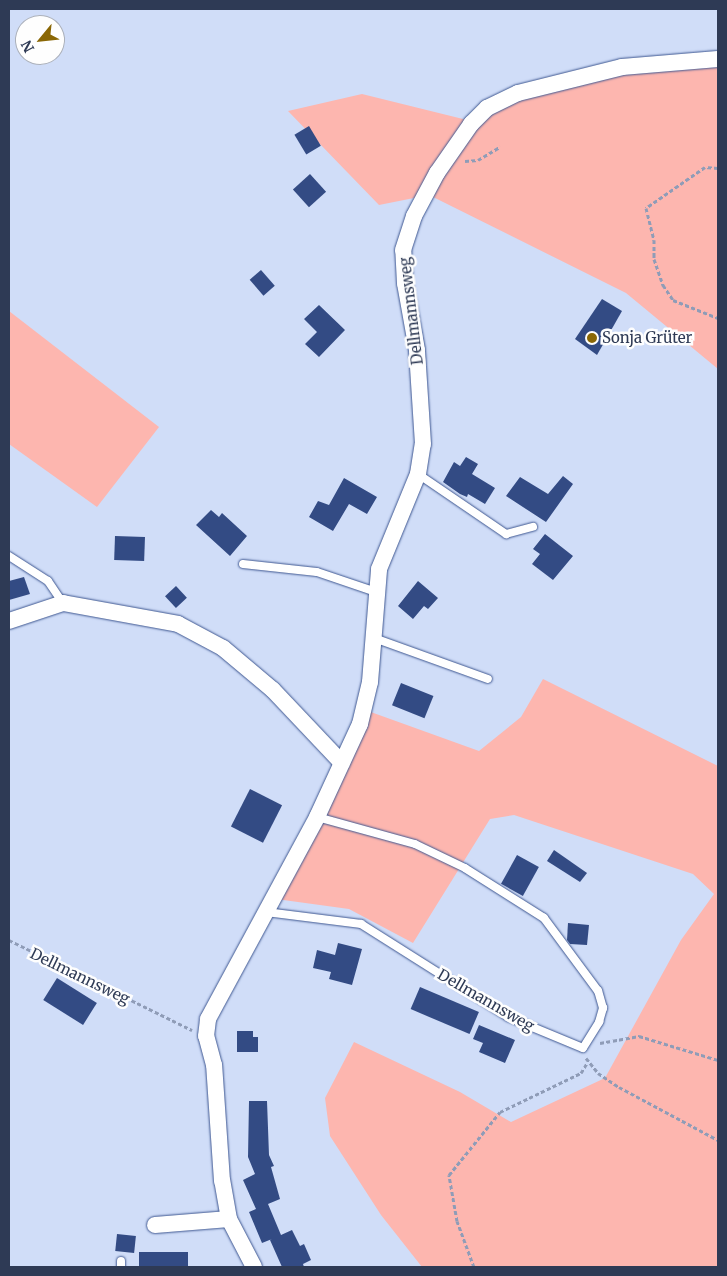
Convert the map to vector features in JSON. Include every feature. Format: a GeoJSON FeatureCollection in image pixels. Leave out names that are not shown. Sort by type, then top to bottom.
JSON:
{"type":"FeatureCollection","features":[{"type":"Feature","properties":{"kind":"street","name":"Dellmannsweg"},"geometry":{"type":"LineString","coordinates":[[254,1267],[229,1219],[222,1181],[214,1066],[206,1036],[208,1019],[317,817],[360,724],[370,682],[379,569],[389,540],[418,474],[423,444],[404,250],[414,216],[449,156],[471,124],[487,108],[518,93],[622,66],[718,59]]}},
{"type":"Feature","properties":{"kind":"street"},"geometry":{"type":"LineString","coordinates":[[9,621],[63,603],[178,624],[224,648],[273,690],[342,763]]}},
{"type":"Feature","properties":{"kind":"street"},"geometry":{"type":"LineString","coordinates":[[155,1225],[229,1219]]}},
{"type":"Feature","properties":{"kind":"lane"},"geometry":{"type":"LineString","coordinates":[[418,474],[506,534],[533,527]]}},
{"type":"Feature","properties":{"kind":"lane"},"geometry":{"type":"LineString","coordinates":[[9,556],[48,582],[63,603]]}},
{"type":"Feature","properties":{"kind":"lane"},"geometry":{"type":"LineString","coordinates":[[243,564],[317,572],[376,592]]}},
{"type":"Feature","properties":{"kind":"lane"},"geometry":{"type":"LineString","coordinates":[[374,638],[488,679]]}},
{"type":"Feature","properties":{"kind":"lane"},"geometry":{"type":"LineString","coordinates":[[317,817],[415,844],[465,868],[544,918],[598,991],[603,1008],[583,1048]]}},
{"type":"Feature","properties":{"kind":"lane","name":"Dellmannsweg"},"geometry":{"type":"LineString","coordinates":[[266,912],[362,924],[508,1017],[583,1048]]}},
{"type":"Feature","properties":{"kind":"path"},"geometry":{"type":"LineString","coordinates":[[449,156],[478,160],[500,147]]}},
{"type":"Feature","properties":{"kind":"path"},"geometry":{"type":"LineString","coordinates":[[718,168],[704,167],[646,208],[654,240],[654,259],[663,285],[673,300],[718,318]]}},
{"type":"Feature","properties":{"kind":"path","name":"Dellmannsweg"},"geometry":{"type":"LineString","coordinates":[[9,940],[206,1036]]}},
{"type":"Feature","properties":{"kind":"path"},"geometry":{"type":"LineString","coordinates":[[718,1060],[639,1036],[621,1037],[583,1048],[588,1062],[619,1087],[718,1140]]}},
{"type":"Feature","properties":{"kind":"path"},"geometry":{"type":"LineString","coordinates":[[474,1267],[457,1221],[450,1175],[500,1112],[581,1073],[588,1062]]}},
{"type":"Feature","properties":{"kind":"shaded area"},"geometry":{"type":"Polygon","coordinates":[[[718,61],[718,369],[626,293],[429,195],[379,205],[288,111],[362,94],[467,120],[522,96],[622,69],[718,61]]]}},
{"type":"Feature","properties":{"kind":"shaded area"},"geometry":{"type":"Polygon","coordinates":[[[9,311],[159,427],[97,507],[9,444],[9,311]]]}},
{"type":"Feature","properties":{"kind":"shaded area"},"geometry":{"type":"Polygon","coordinates":[[[543,679],[718,766],[718,1267],[422,1267],[381,1215],[330,1136],[325,1098],[354,1042],[460,1092],[511,1122],[605,1078],[681,940],[714,894],[693,874],[514,815],[490,819],[413,943],[349,909],[276,899],[368,711],[479,751],[521,717],[543,679]]]}},
{"type":"Feature","properties":{"kind":"building"},"geometry":{"type":"Polygon","coordinates":[[[309,126],[321,146],[306,154],[294,135],[309,126]]]}},
{"type":"Feature","properties":{"kind":"building"},"geometry":{"type":"Polygon","coordinates":[[[310,174],[326,192],[309,207],[293,189],[310,174]]]}},
{"type":"Feature","properties":{"kind":"building"},"geometry":{"type":"Polygon","coordinates":[[[261,270],[275,286],[263,296],[250,280],[261,270]]]}},
{"type":"Feature","properties":{"kind":"building"},"geometry":{"type":"Polygon","coordinates":[[[602,299],[622,311],[597,355],[575,339],[602,299]]]}},
{"type":"Feature","properties":{"kind":"building"},"geometry":{"type":"Polygon","coordinates":[[[319,305],[345,330],[319,357],[305,344],[317,332],[304,319],[319,305]]]}},
{"type":"Feature","properties":{"kind":"building"},"geometry":{"type":"Polygon","coordinates":[[[466,457],[478,464],[472,474],[495,488],[485,504],[468,494],[467,497],[460,494],[443,482],[454,462],[460,466],[466,457]]]}},
{"type":"Feature","properties":{"kind":"building"},"geometry":{"type":"Polygon","coordinates":[[[563,476],[573,484],[546,522],[506,496],[520,477],[548,494],[563,476]]]}},
{"type":"Feature","properties":{"kind":"building"},"geometry":{"type":"Polygon","coordinates":[[[344,478],[377,497],[367,514],[349,504],[333,531],[309,517],[318,501],[329,505],[344,478]]]}},
{"type":"Feature","properties":{"kind":"building"},"geometry":{"type":"Polygon","coordinates":[[[211,510],[219,517],[222,513],[247,536],[230,556],[196,525],[211,510]]]}},
{"type":"Feature","properties":{"kind":"building"},"geometry":{"type":"Polygon","coordinates":[[[545,534],[573,556],[553,580],[532,564],[540,554],[533,549],[545,534]]]}},
{"type":"Feature","properties":{"kind":"building"},"geometry":{"type":"Polygon","coordinates":[[[115,536],[145,537],[144,561],[114,560],[115,536]]]}},
{"type":"Feature","properties":{"kind":"building"},"geometry":{"type":"Polygon","coordinates":[[[24,577],[30,594],[9,600],[9,581],[24,577]]]}},
{"type":"Feature","properties":{"kind":"building"},"geometry":{"type":"Polygon","coordinates":[[[418,581],[438,598],[428,609],[424,606],[413,619],[398,606],[418,581]]]}},
{"type":"Feature","properties":{"kind":"building"},"geometry":{"type":"Polygon","coordinates":[[[176,586],[187,598],[176,608],[165,596],[176,586]]]}},
{"type":"Feature","properties":{"kind":"building"},"geometry":{"type":"Polygon","coordinates":[[[401,683],[433,696],[424,718],[392,705],[401,683]]]}},
{"type":"Feature","properties":{"kind":"building"},"geometry":{"type":"Polygon","coordinates":[[[250,789],[282,805],[263,843],[231,826],[250,789]]]}},
{"type":"Feature","properties":{"kind":"building"},"geometry":{"type":"Polygon","coordinates":[[[554,850],[587,873],[580,882],[547,861],[554,850]]]}},
{"type":"Feature","properties":{"kind":"building"},"geometry":{"type":"Polygon","coordinates":[[[517,855],[539,867],[523,896],[501,884],[517,855]]]}},
{"type":"Feature","properties":{"kind":"building"},"geometry":{"type":"Polygon","coordinates":[[[568,923],[589,925],[587,945],[570,944],[567,940],[568,923]]]}},
{"type":"Feature","properties":{"kind":"building"},"geometry":{"type":"Polygon","coordinates":[[[338,943],[362,949],[352,985],[329,979],[331,972],[313,968],[317,950],[335,955],[338,943]]]}},
{"type":"Feature","properties":{"kind":"building"},"geometry":{"type":"Polygon","coordinates":[[[57,978],[97,1003],[83,1025],[43,1000],[57,978]]]}},
{"type":"Feature","properties":{"kind":"building"},"geometry":{"type":"Polygon","coordinates":[[[420,987],[479,1012],[470,1034],[411,1009],[420,987]]]}},
{"type":"Feature","properties":{"kind":"building"},"geometry":{"type":"Polygon","coordinates":[[[479,1025],[515,1040],[505,1063],[479,1052],[483,1043],[473,1039],[479,1025]]]}},
{"type":"Feature","properties":{"kind":"building"},"geometry":{"type":"Polygon","coordinates":[[[237,1031],[253,1031],[253,1037],[258,1037],[258,1052],[237,1052],[237,1031]]]}},
{"type":"Feature","properties":{"kind":"building"},"geometry":{"type":"Polygon","coordinates":[[[249,1101],[267,1101],[269,1155],[274,1166],[271,1167],[280,1199],[268,1204],[281,1235],[292,1230],[300,1246],[304,1244],[311,1260],[303,1264],[304,1267],[282,1267],[270,1240],[272,1239],[262,1243],[249,1212],[256,1209],[243,1180],[255,1174],[248,1157],[249,1101]]]}},
{"type":"Feature","properties":{"kind":"building"},"geometry":{"type":"Polygon","coordinates":[[[117,1234],[136,1236],[134,1253],[115,1251],[117,1234]]]}},
{"type":"Feature","properties":{"kind":"building"},"geometry":{"type":"Polygon","coordinates":[[[139,1252],[188,1252],[188,1267],[139,1267],[139,1252]]]}},
{"type":"Feature","properties":{"kind":"place","name":"Sonja Grüter"},"geometry":{"type":"Point","coordinates":[592,338]}}]}
